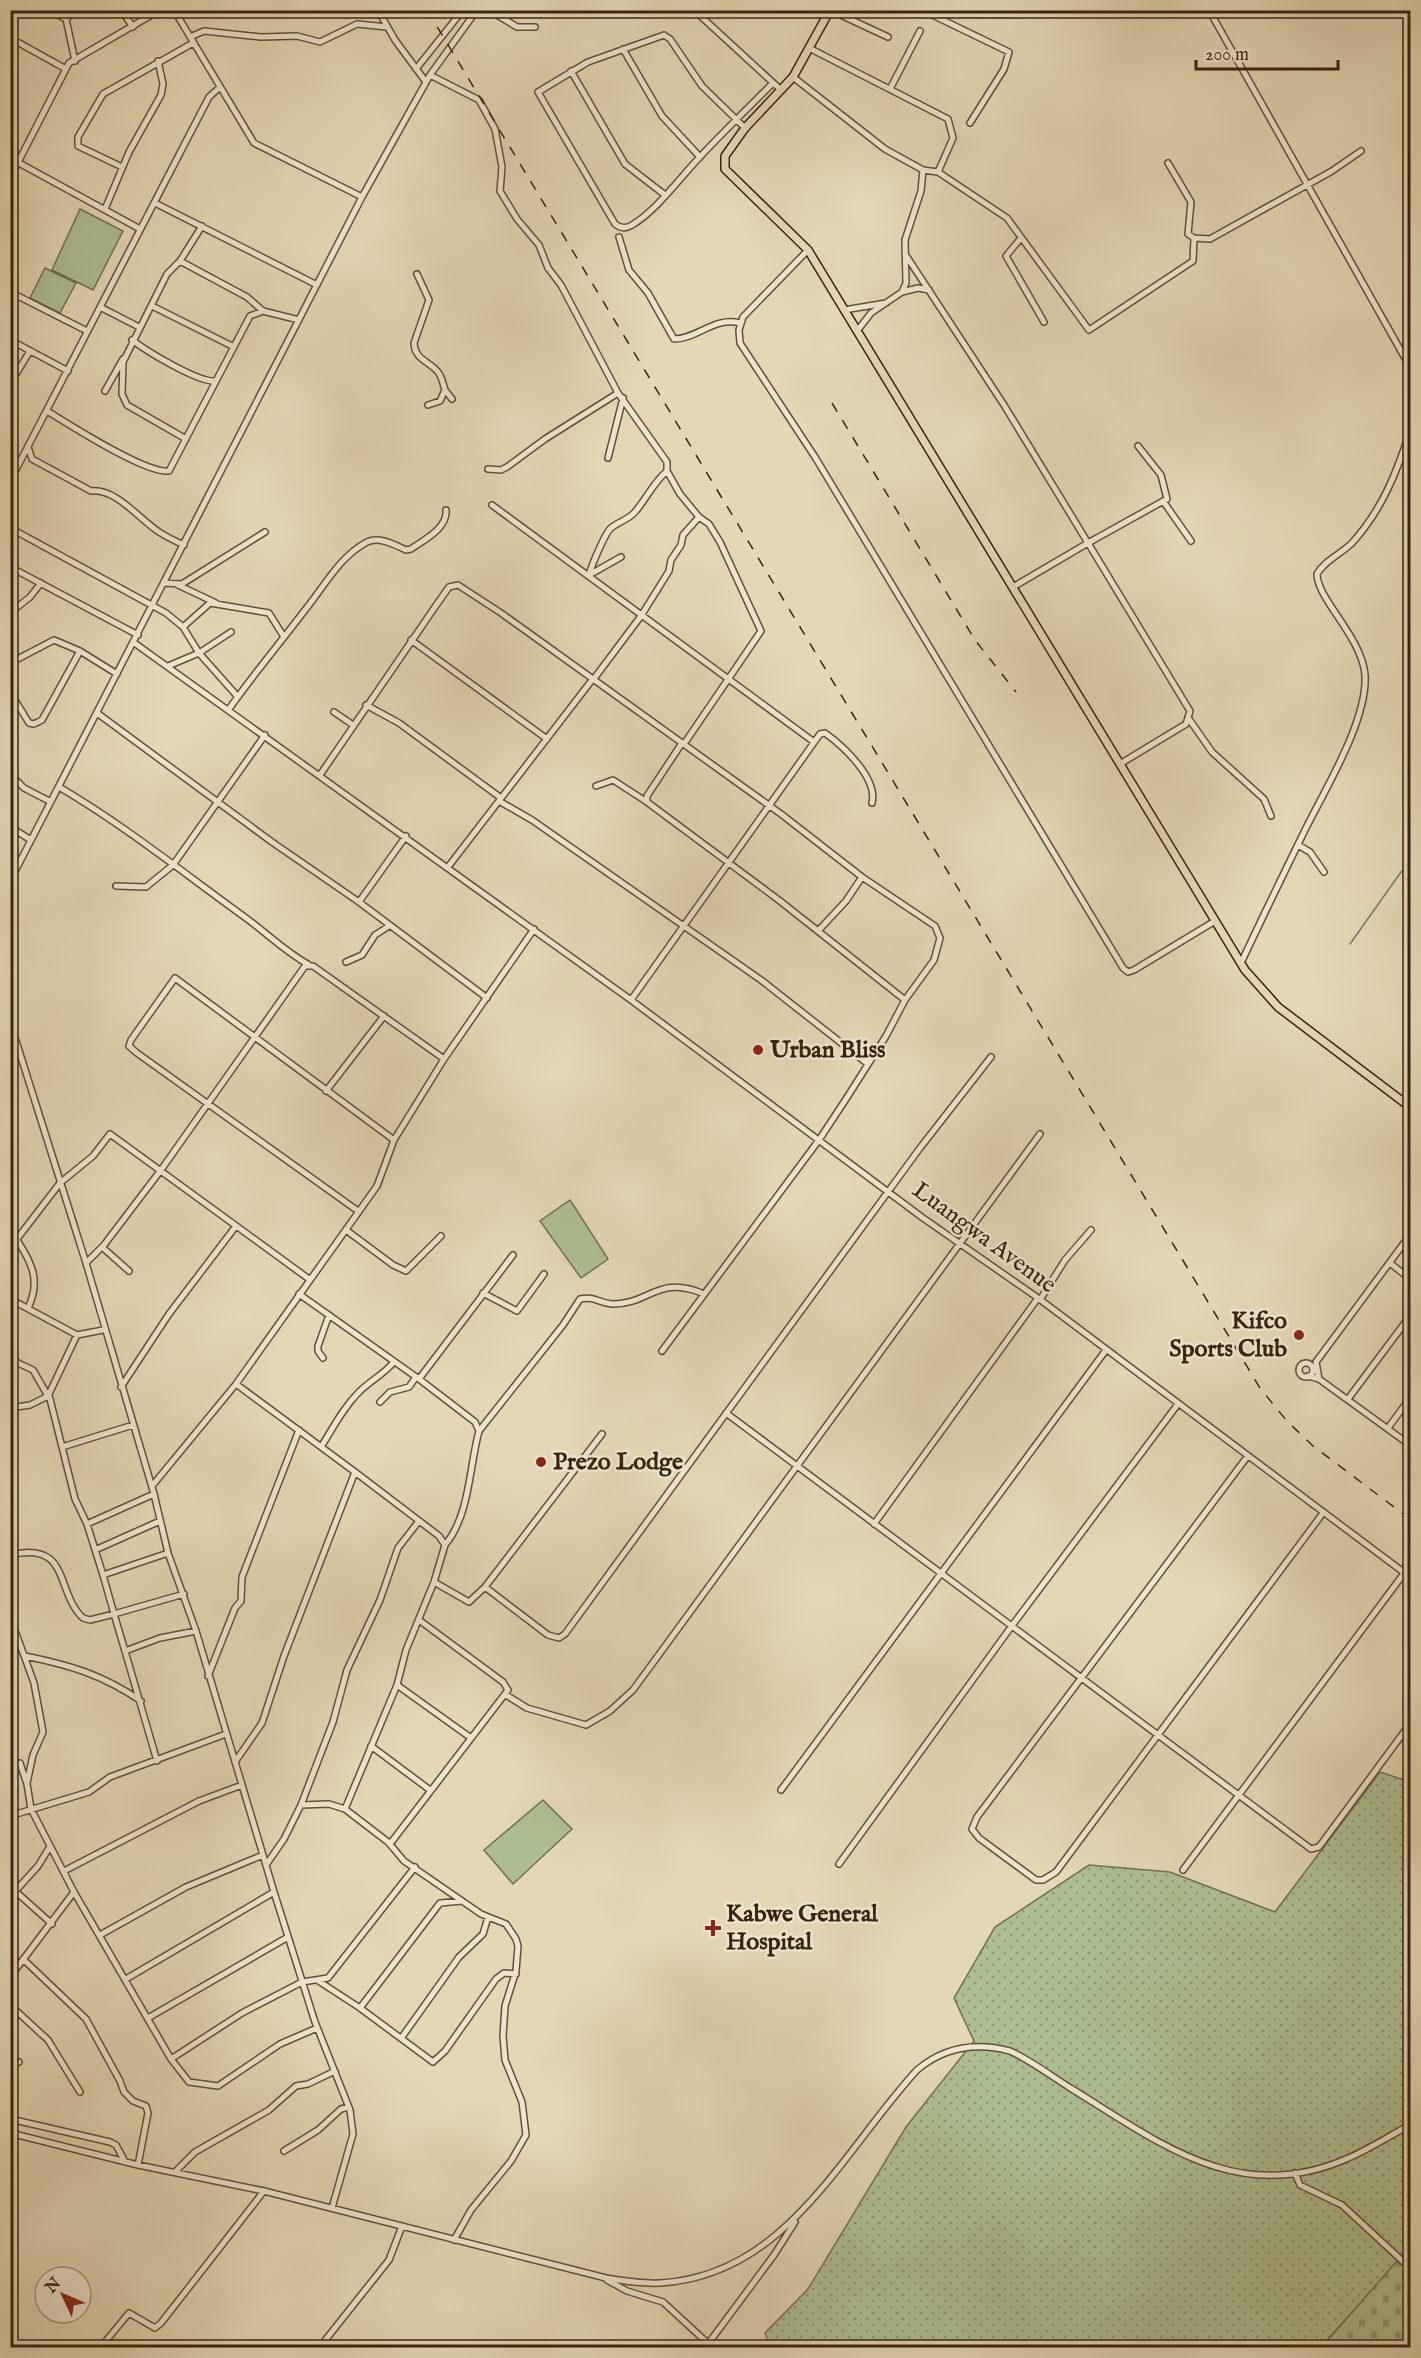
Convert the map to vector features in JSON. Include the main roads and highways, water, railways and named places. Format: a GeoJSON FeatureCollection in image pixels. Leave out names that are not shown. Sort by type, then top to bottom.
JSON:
{"type":"FeatureCollection","features":[{"type":"Feature","properties":{"kind":"main road"},"geometry":{"type":"LineString","coordinates":[[830,10],[811,49],[793,77],[746,128],[724,156],[725,169],[808,250],[1241,963],[1263,993],[1278,1007],[1410,1107]]}},
{"type":"Feature","properties":{"kind":"waterway"},"geometry":{"type":"LineString","coordinates":[[1350,944],[1401,872],[1410,864]]}},
{"type":"Feature","properties":{"kind":"railway"},"geometry":{"type":"LineString","coordinates":[[427,10],[1260,1388],[1286,1420],[1313,1446],[1410,1519]]}},
{"type":"Feature","properties":{"kind":"railway"},"geometry":{"type":"LineString","coordinates":[[832,403],[975,640],[1016,692]]}},
{"type":"Feature","properties":{"kind":"place","name":"Urban Bliss"},"geometry":{"type":"Point","coordinates":[758,1050]}},
{"type":"Feature","properties":{"kind":"place","name":"Kifco Sports Club"},"geometry":{"type":"Point","coordinates":[1299,1335]}},
{"type":"Feature","properties":{"kind":"place","name":"Prezo Lodge"},"geometry":{"type":"Point","coordinates":[541,1462]}},
{"type":"Feature","properties":{"kind":"place","name":"Kabwe General Hospital"},"geometry":{"type":"Point","coordinates":[713,1928]}}]}
